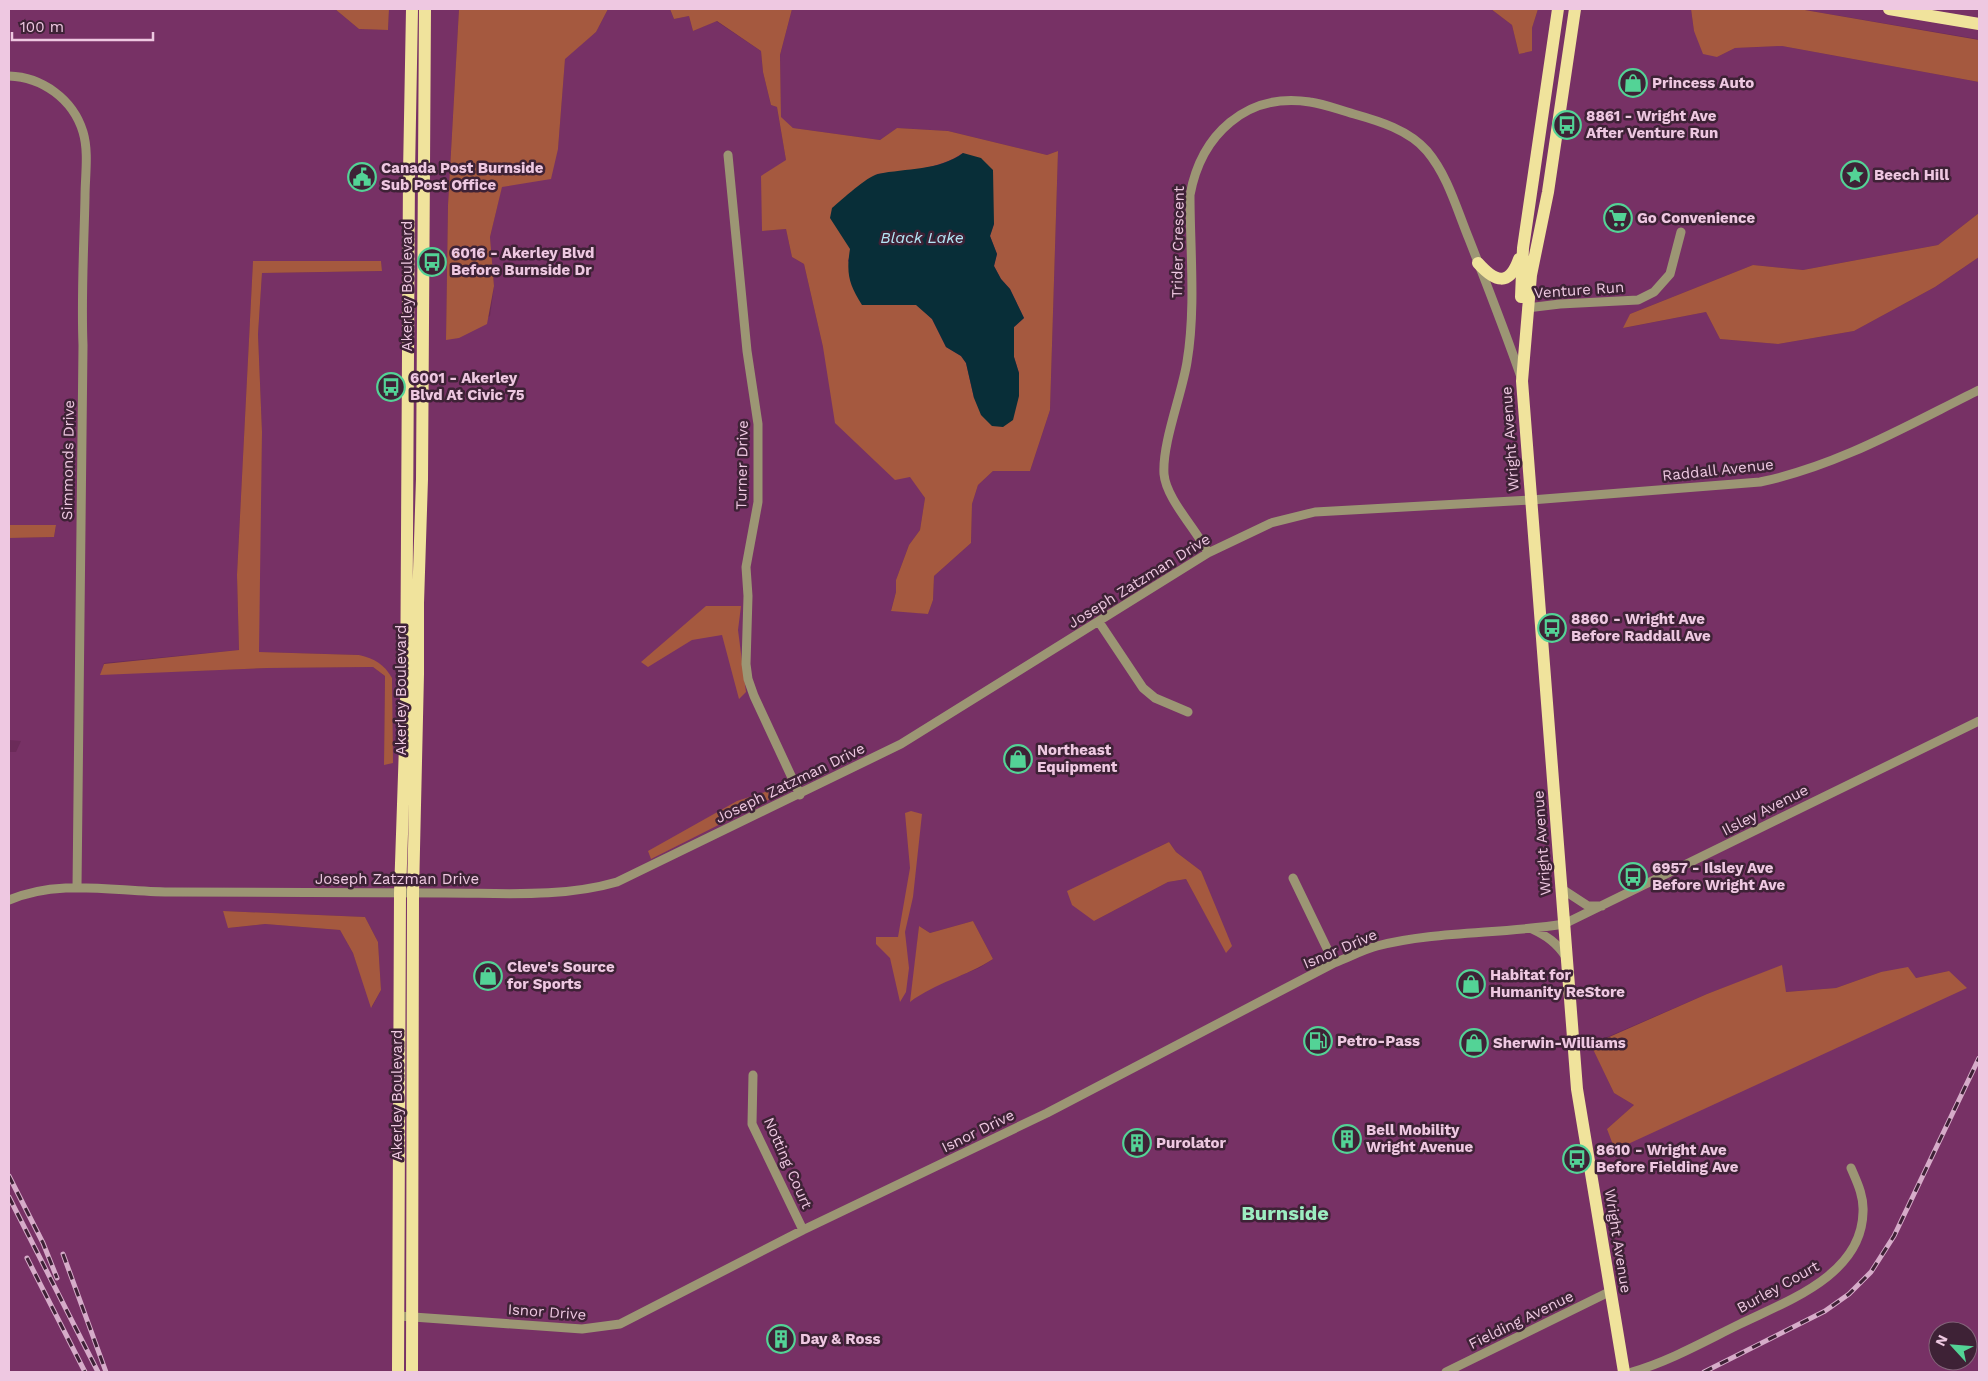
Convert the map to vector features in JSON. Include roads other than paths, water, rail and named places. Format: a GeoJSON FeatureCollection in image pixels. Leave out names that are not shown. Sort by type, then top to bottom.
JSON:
{"type":"FeatureCollection","features":[{"type":"Feature","properties":{"kind":"main road","name":"Akerley Boulevard"},"geometry":{"type":"LineString","coordinates":[[412,9],[409,173],[406,716],[413,1316],[412,1372]]}},
{"type":"Feature","properties":{"kind":"main road","name":"Akerley Boulevard"},"geometry":{"type":"LineString","coordinates":[[398,1372],[407,893],[418,674],[422,480],[425,9]]}},
{"type":"Feature","properties":{"kind":"main road","name":"Wright Avenue"},"geometry":{"type":"LineString","coordinates":[[1527,308],[1521,296],[1523,248],[1558,9]]}},
{"type":"Feature","properties":{"kind":"main road"},"geometry":{"type":"LineString","coordinates":[[1889,9],[1979,24]]}},
{"type":"Feature","properties":{"kind":"main road","name":"Wright Avenue"},"geometry":{"type":"LineString","coordinates":[[1577,12],[1527,308],[1522,381],[1577,1090],[1609,1292],[1624,1372]]}},
{"type":"Feature","properties":{"kind":"main road"},"geometry":{"type":"LineString","coordinates":[[1534,171],[1540,186],[1548,192]]}},
{"type":"Feature","properties":{"kind":"main road"},"geometry":{"type":"LineString","coordinates":[[1478,263],[1489,276],[1498,279],[1507,278],[1514,272],[1523,248]]}},
{"type":"Feature","properties":{"kind":"street","name":"Simmonds Drive"},"geometry":{"type":"LineString","coordinates":[[9,76],[32,80],[61,97],[76,116],[86,147],[84,266],[81,302],[83,345],[77,888]]}},
{"type":"Feature","properties":{"kind":"street","name":"Trider Crescent"},"geometry":{"type":"LineString","coordinates":[[1208,553],[1169,489],[1164,474],[1166,448],[1187,362],[1190,336],[1190,195],[1195,170],[1211,140],[1224,127],[1249,110],[1274,102],[1309,102],[1366,117],[1402,131],[1426,150],[1440,172],[1478,263],[1522,381]]}},
{"type":"Feature","properties":{"kind":"street","name":"Turner Drive"},"geometry":{"type":"LineString","coordinates":[[728,155],[747,351],[758,424],[758,502],[746,567],[748,596],[746,664],[748,679],[754,696],[800,795]]}},
{"type":"Feature","properties":{"kind":"street","name":"Venture Run"},"geometry":{"type":"LineString","coordinates":[[1527,308],[1560,304],[1638,300],[1654,292],[1670,274],[1681,232]]}},
{"type":"Feature","properties":{"kind":"street","name":"Raddall Avenue"},"geometry":{"type":"LineString","coordinates":[[1531,500],[1760,482],[1789,476],[1834,461],[1979,390]]}},
{"type":"Feature","properties":{"kind":"street","name":"Joseph Zatzman Drive"},"geometry":{"type":"LineString","coordinates":[[9,900],[36,891],[77,888],[171,893],[566,892],[592,889],[617,882],[800,795],[901,744],[1208,553],[1271,523],[1314,512],[1531,500]]}},
{"type":"Feature","properties":{"kind":"street"},"geometry":{"type":"LineString","coordinates":[[1098,622],[1143,688],[1155,698],[1188,712]]}},
{"type":"Feature","properties":{"kind":"street","name":"Ilsley Avenue"},"geometry":{"type":"LineString","coordinates":[[1564,924],[1605,906],[1808,803],[1979,721]]}},
{"type":"Feature","properties":{"kind":"street"},"geometry":{"type":"LineString","coordinates":[[1293,878],[1334,964]]}},
{"type":"Feature","properties":{"kind":"street"},"geometry":{"type":"LineString","coordinates":[[1562,889],[1588,906],[1605,906]]}},
{"type":"Feature","properties":{"kind":"street","name":"Isnor Drive"},"geometry":{"type":"LineString","coordinates":[[399,1316],[582,1329],[613,1325],[648,1310],[803,1230],[1047,1113],[1334,964],[1376,947],[1407,940],[1532,929],[1564,924]]}},
{"type":"Feature","properties":{"kind":"street"},"geometry":{"type":"LineString","coordinates":[[1532,929],[1558,945],[1566,957]]}},
{"type":"Feature","properties":{"kind":"street","name":"Notting Court"},"geometry":{"type":"LineString","coordinates":[[752,1075],[752,1124],[803,1230]]}},
{"type":"Feature","properties":{"kind":"street","name":"Burley Court"},"geometry":{"type":"LineString","coordinates":[[1632,1372],[1665,1361],[1810,1289],[1837,1268],[1848,1255],[1862,1226],[1864,1211],[1861,1192],[1851,1168]]}},
{"type":"Feature","properties":{"kind":"street","name":"Fielding Avenue"},"geometry":{"type":"LineString","coordinates":[[1446,1372],[1609,1292]]}},
{"type":"Feature","properties":{"kind":"water","name":"Black Lake"},"geometry":{"type":"Polygon","coordinates":[[[963,153],[981,158],[993,170],[994,224],[990,236],[997,254],[994,266],[1001,279],[1010,289],[1024,318],[1014,327],[1014,357],[1019,373],[1019,396],[1013,420],[1003,427],[992,426],[981,415],[974,398],[966,363],[961,356],[946,347],[932,319],[916,305],[862,305],[854,291],[850,278],[848,265],[850,249],[830,218],[832,208],[873,176],[933,166],[954,159],[963,153]]]}},
{"type":"Feature","properties":{"kind":"railway"},"geometry":{"type":"LineString","coordinates":[[1704,1372],[1825,1311],[1849,1294],[1871,1272],[1894,1236],[1979,1058]]}},
{"type":"Feature","properties":{"kind":"railway"},"geometry":{"type":"LineString","coordinates":[[9,1176],[43,1243],[57,1278]]}},
{"type":"Feature","properties":{"kind":"railway"},"geometry":{"type":"LineString","coordinates":[[9,1197],[98,1372]]}},
{"type":"Feature","properties":{"kind":"railway"},"geometry":{"type":"LineString","coordinates":[[63,1254],[106,1372]]}},
{"type":"Feature","properties":{"kind":"railway"},"geometry":{"type":"LineString","coordinates":[[27,1258],[85,1372]]}},
{"type":"Feature","properties":{"kind":"place","name":"Princess Auto"},"geometry":{"type":"Point","coordinates":[1633,83]}},
{"type":"Feature","properties":{"kind":"place","name":"8861 - Wright Ave After Venture Run"},"geometry":{"type":"Point","coordinates":[1567,125]}},
{"type":"Feature","properties":{"kind":"place","name":"Beech Hill"},"geometry":{"type":"Point","coordinates":[1855,175]}},
{"type":"Feature","properties":{"kind":"place","name":"Canada Post Burnside Sub Post Office"},"geometry":{"type":"Point","coordinates":[362,177]}},
{"type":"Feature","properties":{"kind":"place","name":"Go Convenience"},"geometry":{"type":"Point","coordinates":[1618,218]}},
{"type":"Feature","properties":{"kind":"place","name":"6016 - Akerley Blvd Before Burnside Dr"},"geometry":{"type":"Point","coordinates":[432,262]}},
{"type":"Feature","properties":{"kind":"place","name":"6001 - Akerley Blvd At Civic 75"},"geometry":{"type":"Point","coordinates":[391,387]}},
{"type":"Feature","properties":{"kind":"place","name":"8860 - Wright Ave Before Raddall Ave"},"geometry":{"type":"Point","coordinates":[1552,628]}},
{"type":"Feature","properties":{"kind":"place","name":"Northeast Equipment"},"geometry":{"type":"Point","coordinates":[1018,759]}},
{"type":"Feature","properties":{"kind":"place","name":"6957 - Ilsley Ave Before Wright Ave"},"geometry":{"type":"Point","coordinates":[1633,877]}},
{"type":"Feature","properties":{"kind":"place","name":"Cleve's Source for Sports"},"geometry":{"type":"Point","coordinates":[488,976]}},
{"type":"Feature","properties":{"kind":"place","name":"Habitat for Humanity ReStore"},"geometry":{"type":"Point","coordinates":[1471,984]}},
{"type":"Feature","properties":{"kind":"place","name":"Petro-Pass"},"geometry":{"type":"Point","coordinates":[1318,1041]}},
{"type":"Feature","properties":{"kind":"place","name":"Sherwin-Williams"},"geometry":{"type":"Point","coordinates":[1474,1043]}},
{"type":"Feature","properties":{"kind":"place","name":"Bell Mobility Wright Avenue"},"geometry":{"type":"Point","coordinates":[1347,1139]}},
{"type":"Feature","properties":{"kind":"place","name":"Purolator"},"geometry":{"type":"Point","coordinates":[1137,1143]}},
{"type":"Feature","properties":{"kind":"place","name":"8610 - Wright Ave Before Fielding Ave"},"geometry":{"type":"Point","coordinates":[1577,1159]}},
{"type":"Feature","properties":{"kind":"place","name":"Day & Ross"},"geometry":{"type":"Point","coordinates":[781,1339]}},
{"type":"Feature","properties":{"kind":"district","name":"Burnside"},"geometry":{"type":"Point","coordinates":[1285,1213]}}]}
